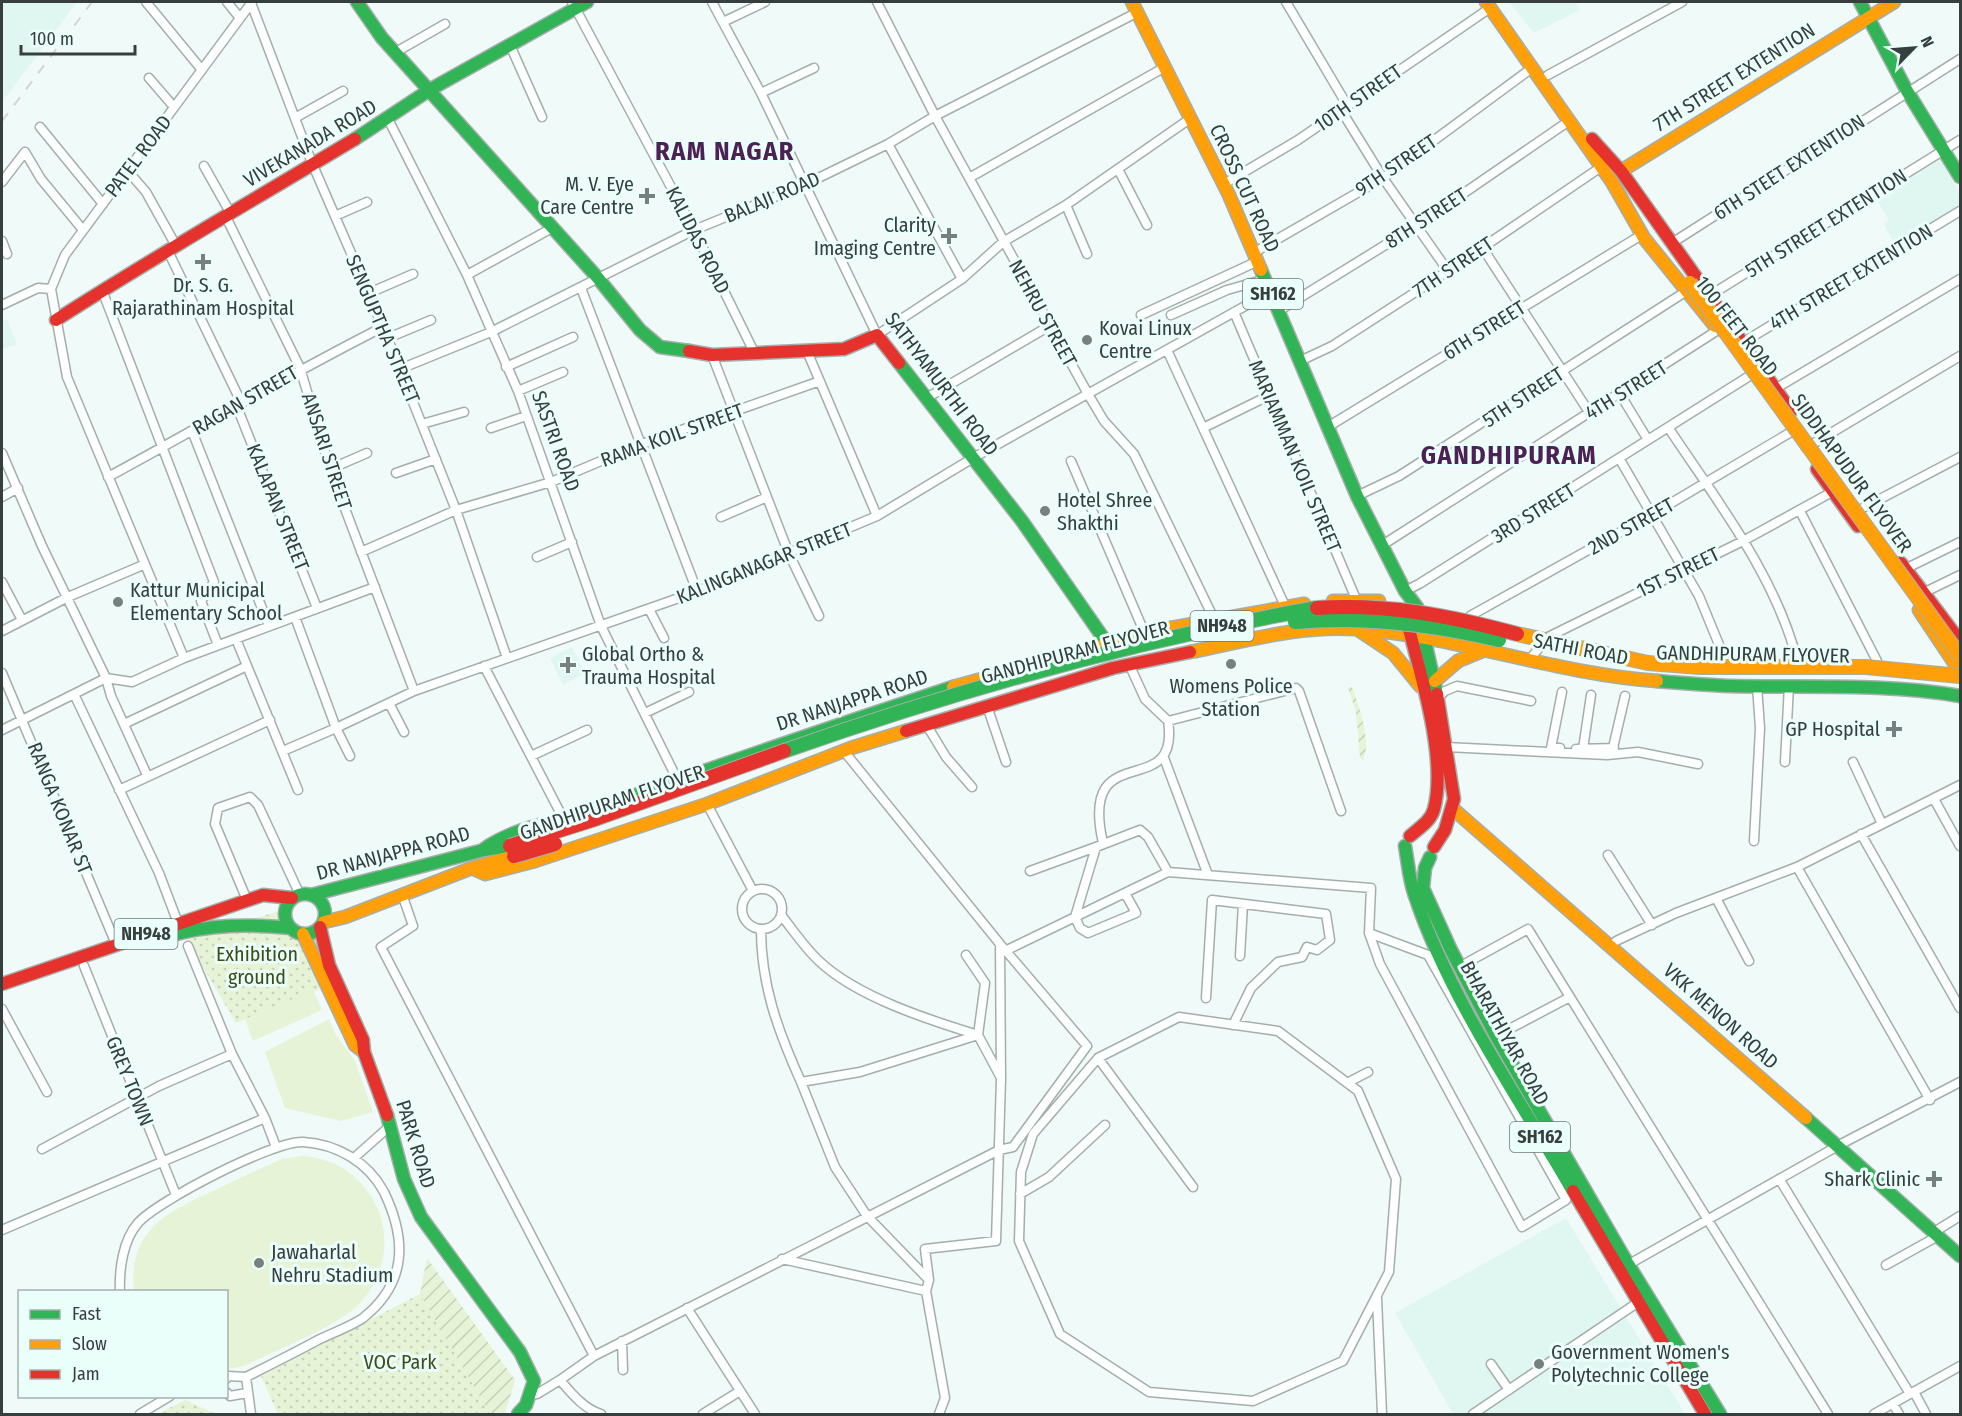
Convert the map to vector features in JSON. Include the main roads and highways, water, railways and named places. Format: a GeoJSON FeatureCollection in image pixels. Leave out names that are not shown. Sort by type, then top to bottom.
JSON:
{"type":"FeatureCollection","features":[{"type":"Feature","properties":{"kind":"main road"},"geometry":{"type":"LineString","coordinates":[[357,2],[382,38],[431,89]]}},
{"type":"Feature","properties":{"kind":"main road"},"geometry":{"type":"LineString","coordinates":[[1860,2],[1907,91],[1960,177]]}},
{"type":"Feature","properties":{"kind":"main road","name":"7TH STREET EXTENTION"},"geometry":{"type":"LineString","coordinates":[[1617,176],[1867,16],[1894,2]]}},
{"type":"Feature","properties":{"kind":"main road","name":"VIVEKANADA ROAD"},"geometry":{"type":"LineString","coordinates":[[56,320],[171,247],[228,216],[388,118],[431,89],[578,4]]}},
{"type":"Feature","properties":{"kind":"main road","name":"100 FEET ROAD"},"geometry":{"type":"LineString","coordinates":[[1491,4],[1532,68],[1601,167],[1617,176],[1672,243],[1775,389],[1832,492],[1914,603],[1960,675]]}},
{"type":"Feature","properties":{"kind":"main road","name":"100 FEET ROAD"},"geometry":{"type":"LineString","coordinates":[[1491,4],[1548,75],[1601,152],[1613,160],[1619,199],[1643,234],[1688,288],[1791,432],[1808,446],[1861,509],[1960,641]]}},
{"type":"Feature","properties":{"kind":"main road","name":"CROSS CUT ROAD"},"geometry":{"type":"LineString","coordinates":[[1135,7],[1224,184],[1280,310],[1326,428],[1404,597]]}},
{"type":"Feature","properties":{"kind":"main road","name":"SATHYAMURTHI ROAD"},"geometry":{"type":"LineString","coordinates":[[431,89],[597,277],[640,330],[660,347],[712,355],[844,349],[877,335],[1032,535],[1088,614],[1106,644],[1129,664]]}},
{"type":"Feature","properties":{"kind":"main road","name":"SIDDHAPUDUR FLYOVER"},"geometry":{"type":"LineString","coordinates":[[1617,176],[1622,194],[1688,288],[1960,656]]}},
{"type":"Feature","properties":{"kind":"main road","name":"SIDDHAPUDUR FLYOVER"},"geometry":{"type":"LineString","coordinates":[[1617,176],[1688,288]]}},
{"type":"Feature","properties":{"kind":"main road","name":"DR NANJAPPA ROAD"},"geometry":{"type":"LineString","coordinates":[[2,993],[84,966],[178,923],[263,895],[301,896],[484,850],[502,836],[564,820],[903,703],[1144,634],[1285,606],[1404,597],[1417,607],[1470,616],[1548,637],[1648,656],[1727,664],[1797,660],[1876,661],[1960,675]]}},
{"type":"Feature","properties":{"kind":"main road","name":"SH162"},"geometry":{"type":"LineString","coordinates":[[1404,597],[1410,637],[1423,690],[1438,782],[1433,810],[1428,820],[1408,841]]}},
{"type":"Feature","properties":{"kind":"main road","name":"GANDHIPURAM FLYOVER"},"geometry":{"type":"LineString","coordinates":[[472,868],[512,851],[848,730],[1105,652],[1318,608],[1350,606],[1416,612],[1457,619],[1572,650],[1651,663],[1735,668],[1851,666],[1960,675]]}},
{"type":"Feature","properties":{"kind":"main road","name":"SH162"},"geometry":{"type":"LineString","coordinates":[[1417,607],[1427,640],[1435,681],[1453,803],[1445,830],[1432,852]]}},
{"type":"Feature","properties":{"kind":"main road","name":"DR NANJAPPA ROAD"},"geometry":{"type":"LineString","coordinates":[[322,925],[472,868],[485,874],[535,861],[707,804],[843,750],[1129,664],[1303,629],[1357,629],[1410,637]]}},
{"type":"Feature","properties":{"kind":"main road"},"geometry":{"type":"LineString","coordinates":[[1357,629],[1380,640],[1397,656],[1423,690]]}},
{"type":"Feature","properties":{"kind":"main road","name":"SATHI ROAD"},"geometry":{"type":"LineString","coordinates":[[1410,637],[1487,649],[1641,680],[1757,686],[1876,686],[1960,696]]}},
{"type":"Feature","properties":{"kind":"main road"},"geometry":{"type":"LineString","coordinates":[[1435,681],[1460,658],[1487,649]]}},
{"type":"Feature","properties":{"kind":"main road","name":"VKK MENON ROAD"},"geometry":{"type":"LineString","coordinates":[[1453,803],[1616,941],[1840,1145]]}},
{"type":"Feature","properties":{"kind":"main road","name":"VKK MENON ROAD"},"geometry":{"type":"LineString","coordinates":[[1453,803],[1703,1026],[1960,1248]]}},
{"type":"Feature","properties":{"kind":"main road"},"geometry":{"type":"LineString","coordinates":[[1420,832],[1426,833],[1433,842],[1432,852],[1425,860],[1414,860],[1408,841],[1420,832]]}},
{"type":"Feature","properties":{"kind":"main road","name":"BHARATHIYAR ROAD"},"geometry":{"type":"LineString","coordinates":[[1408,841],[1414,894],[1439,955],[1485,1042],[1623,1267],[1720,1414]]}},
{"type":"Feature","properties":{"kind":"main road","name":"GANDHIPURAM FLYOVER"},"geometry":{"type":"LineString","coordinates":[[484,850],[512,851]]}},
{"type":"Feature","properties":{"kind":"main road","name":"BHARATHIYAR ROAD"},"geometry":{"type":"LineString","coordinates":[[1432,852],[1425,868],[1422,888],[1459,967],[1623,1267],[1637,1303],[1705,1414]]}},
{"type":"Feature","properties":{"kind":"main road"},"geometry":{"type":"LineString","coordinates":[[322,925],[325,909],[317,898],[301,896],[286,910],[285,916],[297,931],[355,1045],[364,1052]]}},
{"type":"Feature","properties":{"kind":"main road","name":"DR NANJAPPA ROAD"},"geometry":{"type":"LineString","coordinates":[[2,984],[116,944],[156,935],[240,923],[297,931]]}},
{"type":"Feature","properties":{"kind":"main road","name":"NH948"},"geometry":{"type":"LineString","coordinates":[[297,931],[315,932],[322,925]]}},
{"type":"Feature","properties":{"kind":"main road","name":"PARK ROAD"},"geometry":{"type":"LineString","coordinates":[[322,925],[329,965],[363,1040],[364,1052],[391,1125],[404,1179],[421,1217],[520,1352],[534,1381],[518,1414]]}},
{"type":"Feature","properties":{"kind":"main road","name":"VKK MENON ROAD"},"geometry":{"type":"LineString","coordinates":[[1939,1232],[1960,1256]]}},
{"type":"Feature","properties":{"kind":"railway"},"geometry":{"type":"LineString","coordinates":[[2,121],[92,2]]}},
{"type":"Feature","properties":{"kind":"place","name":"M. V. Eye Care Centre"},"geometry":{"type":"Point","coordinates":[647,196]}},
{"type":"Feature","properties":{"kind":"place","name":"Clarity Imaging Centre"},"geometry":{"type":"Point","coordinates":[949,236]}},
{"type":"Feature","properties":{"kind":"place","name":"Dr. S. G. Rajarathinam Hospital"},"geometry":{"type":"Point","coordinates":[203,262]}},
{"type":"Feature","properties":{"kind":"place","name":"Kovai Linux Centre"},"geometry":{"type":"Point","coordinates":[1087,340]}},
{"type":"Feature","properties":{"kind":"place","name":"Hotel Shree Shakthi"},"geometry":{"type":"Point","coordinates":[1045,511]}},
{"type":"Feature","properties":{"kind":"place","name":"Kattur Municipal Elementary School"},"geometry":{"type":"Point","coordinates":[118,602]}},
{"type":"Feature","properties":{"kind":"place","name":"Womens Police Station"},"geometry":{"type":"Point","coordinates":[1231,664]}},
{"type":"Feature","properties":{"kind":"place","name":"Global Ortho & Trauma Hospital"},"geometry":{"type":"Point","coordinates":[568,665]}},
{"type":"Feature","properties":{"kind":"place","name":"GP Hospital"},"geometry":{"type":"Point","coordinates":[1894,729]}},
{"type":"Feature","properties":{"kind":"place","name":"Shark Clinic"},"geometry":{"type":"Point","coordinates":[1934,1179]}},
{"type":"Feature","properties":{"kind":"place","name":"Jawaharlal Nehru Stadium"},"geometry":{"type":"Point","coordinates":[259,1263]}},
{"type":"Feature","properties":{"kind":"place","name":"Government Women's Polytechnic College"},"geometry":{"type":"Point","coordinates":[1539,1364]}},
{"type":"Feature","properties":{"kind":"district","name":"RAM NAGAR"},"geometry":{"type":"Point","coordinates":[725,151]}},
{"type":"Feature","properties":{"kind":"district","name":"GANDHIPURAM"},"geometry":{"type":"Point","coordinates":[1509,455]}},
{"type":"Feature","properties":{"kind":"park label","name":"Exhibition ground"},"geometry":{"type":"Point","coordinates":[257,966]}},
{"type":"Feature","properties":{"kind":"park label","name":"VOC Park"},"geometry":{"type":"Point","coordinates":[400,1362]}}]}
